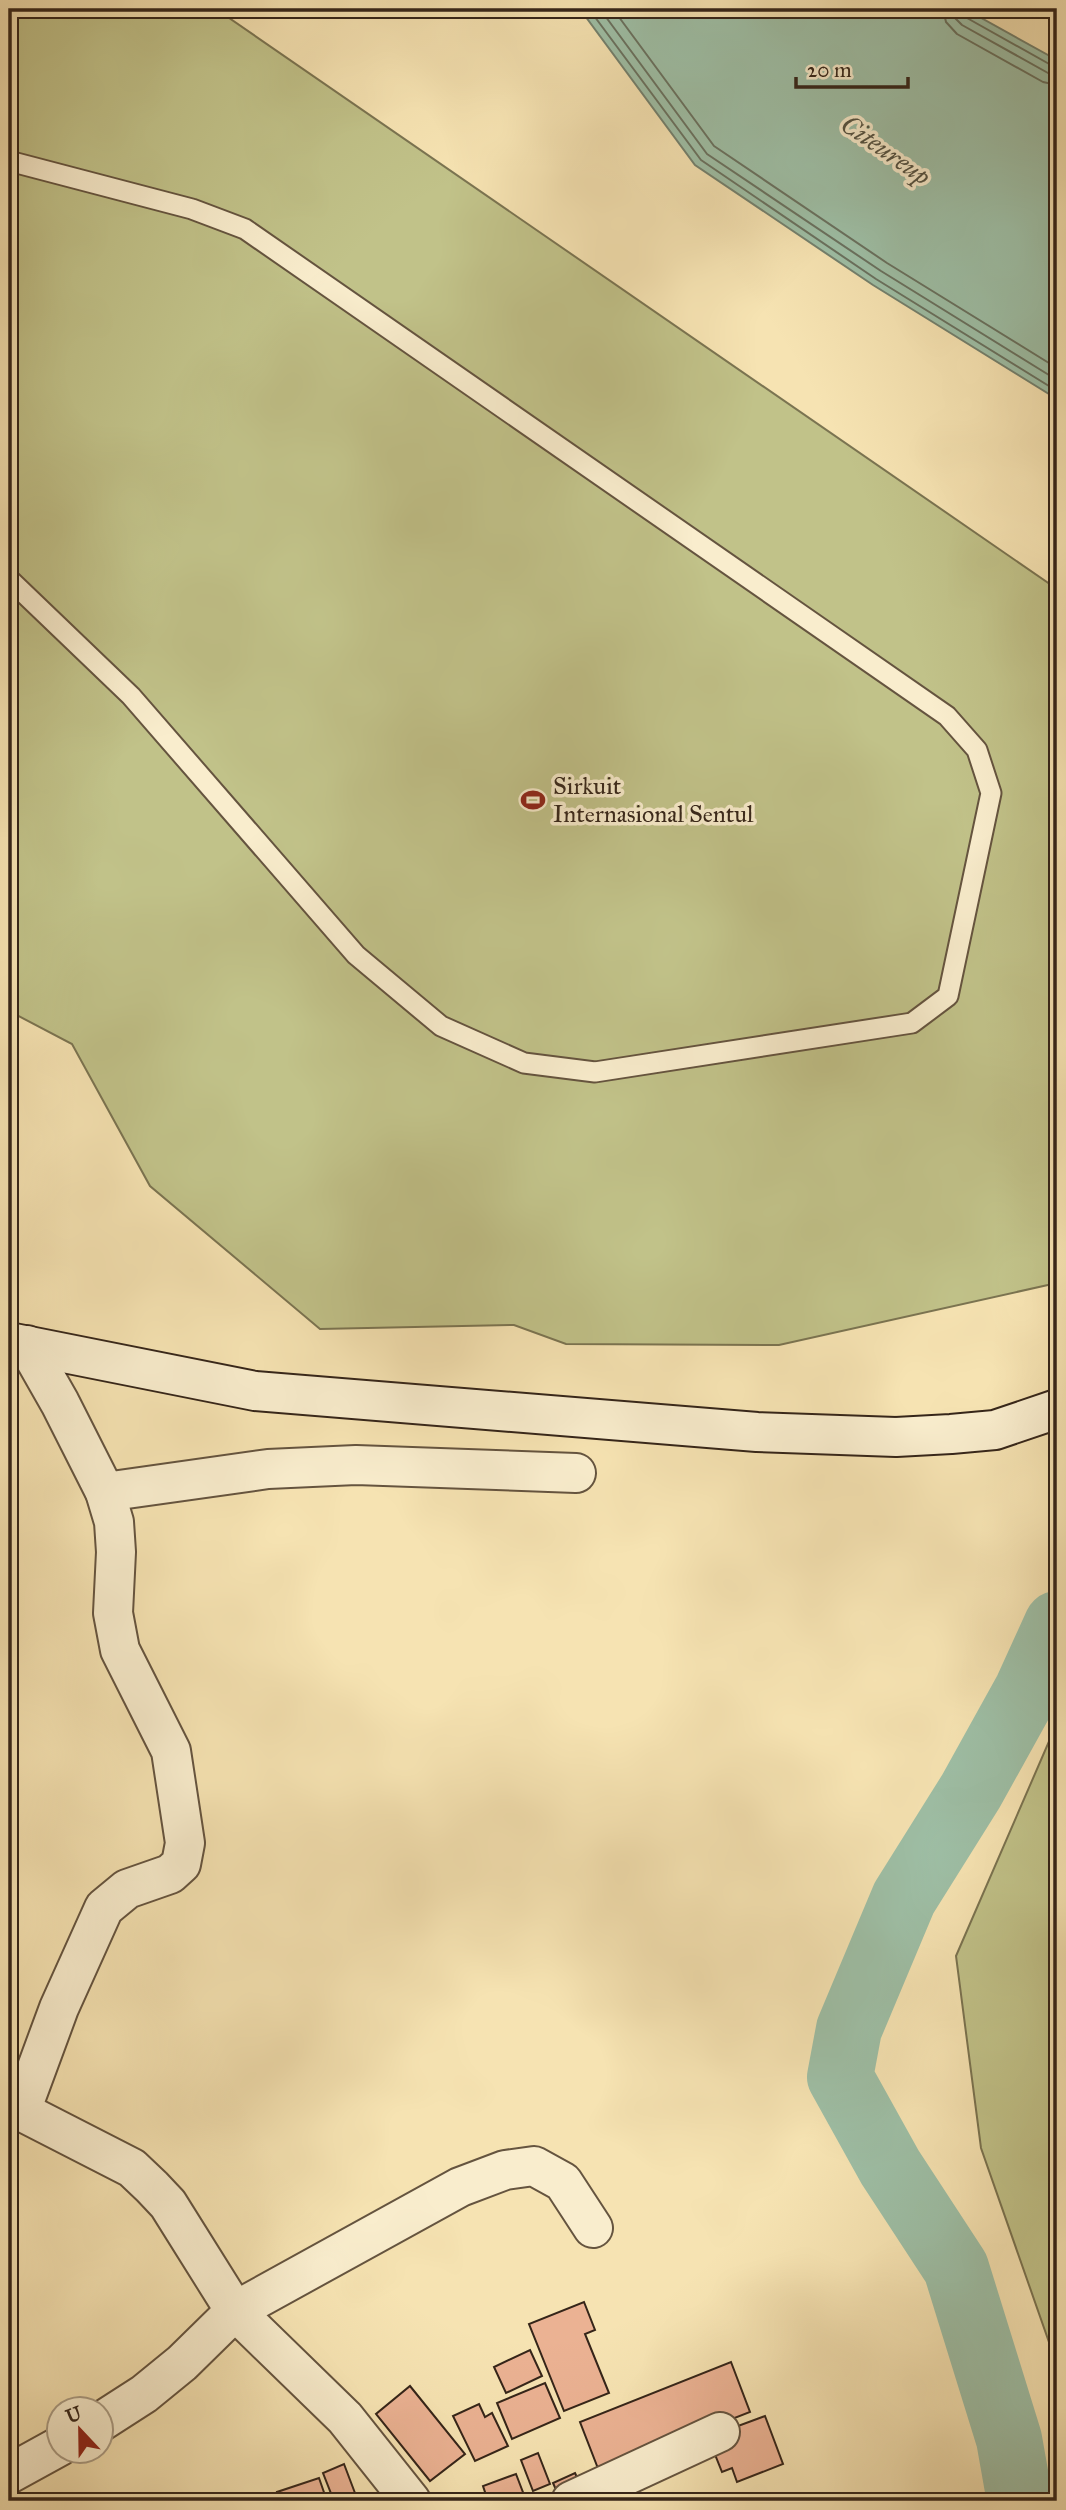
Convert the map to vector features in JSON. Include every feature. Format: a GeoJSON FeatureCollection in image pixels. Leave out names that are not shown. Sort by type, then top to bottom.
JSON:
{"type":"FeatureCollection","features":[{"type":"Feature","properties":{"kind":"street"},"geometry":{"type":"LineString","coordinates":[[18,1344],[256,1391],[757,1432],[896,1437],[995,1430],[1050,1419]]}},
{"type":"Feature","properties":{"kind":"street"},"geometry":{"type":"LineString","coordinates":[[18,1344],[60,1403],[105,1492],[114,1522],[116,1552],[113,1613],[120,1650],[171,1752],[185,1843],[181,1864],[170,1874],[127,1889],[104,1908],[15,2108],[132,2168],[168,2204],[235,2311],[345,2418],[411,2501]]}},
{"type":"Feature","properties":{"kind":"street"},"geometry":{"type":"LineString","coordinates":[[105,1492],[268,1469],[356,1465],[576,1473]]}},
{"type":"Feature","properties":{"kind":"street"},"geometry":{"type":"LineString","coordinates":[[116,2412],[144,2394],[182,2363],[235,2311],[460,2187],[505,2170],[534,2166],[562,2182],[593,2228]]}},
{"type":"Feature","properties":{"kind":"street"},"geometry":{"type":"LineString","coordinates":[[570,2501],[720,2432]]}},
{"type":"Feature","properties":{"kind":"street"},"geometry":{"type":"LineString","coordinates":[[9,2474],[46,2453]]}},
{"type":"Feature","properties":{"kind":"lane"},"geometry":{"type":"LineString","coordinates":[[9,161],[192,209],[245,229],[947,716],[977,750],[991,793],[947,996],[912,1023],[595,1072],[524,1063],[512,1058],[441,1026],[356,955],[131,696],[9,579]]}},
{"type":"Feature","properties":{"kind":"shaded area","name":"Sirkuit Internasional Sentul"},"geometry":{"type":"Polygon","coordinates":[[[9,9],[216,9],[1057,589],[1057,1283],[779,1345],[566,1344],[514,1325],[320,1329],[150,1186],[72,1044],[9,1011],[9,9]]]}},
{"type":"Feature","properties":{"kind":"shaded area"},"geometry":{"type":"Polygon","coordinates":[[[1057,1723],[1057,2365],[981,2148],[956,1956],[1057,1723]]]}},
{"type":"Feature","properties":{"kind":"water","name":"Citeureup"},"geometry":{"type":"Polygon","coordinates":[[[580,9],[965,9],[1057,60],[1057,399],[873,285],[695,165],[580,9]]]}},
{"type":"Feature","properties":{"kind":"building"},"geometry":{"type":"Polygon","coordinates":[[[584,2302],[595,2330],[585,2334],[609,2393],[564,2411],[529,2324],[584,2302]]]}},
{"type":"Feature","properties":{"kind":"building"},"geometry":{"type":"Polygon","coordinates":[[[530,2350],[542,2376],[506,2393],[494,2367],[530,2350]]]}},
{"type":"Feature","properties":{"kind":"building"},"geometry":{"type":"Polygon","coordinates":[[[731,2362],[750,2412],[599,2471],[580,2422],[731,2362]]]}},
{"type":"Feature","properties":{"kind":"building"},"geometry":{"type":"Polygon","coordinates":[[[545,2383],[560,2418],[512,2439],[497,2403],[545,2383]]]}},
{"type":"Feature","properties":{"kind":"building"},"geometry":{"type":"Polygon","coordinates":[[[410,2386],[465,2454],[430,2481],[376,2414],[410,2386]]]}},
{"type":"Feature","properties":{"kind":"building"},"geometry":{"type":"Polygon","coordinates":[[[479,2404],[485,2417],[492,2413],[508,2446],[475,2461],[453,2416],[479,2404]]]}},
{"type":"Feature","properties":{"kind":"building"},"geometry":{"type":"Polygon","coordinates":[[[765,2416],[783,2464],[737,2482],[732,2468],[722,2472],[712,2447],[719,2433],[765,2416]]]}},
{"type":"Feature","properties":{"kind":"building"},"geometry":{"type":"Polygon","coordinates":[[[538,2453],[550,2484],[533,2491],[521,2460],[538,2453]]]}},
{"type":"Feature","properties":{"kind":"building"},"geometry":{"type":"Polygon","coordinates":[[[344,2464],[358,2501],[334,2501],[323,2473],[344,2464]]]}},
{"type":"Feature","properties":{"kind":"building"},"geometry":{"type":"Polygon","coordinates":[[[575,2473],[584,2493],[561,2501],[553,2483],[575,2473]]]}},
{"type":"Feature","properties":{"kind":"building"},"geometry":{"type":"Polygon","coordinates":[[[516,2474],[524,2495],[507,2501],[488,2501],[483,2486],[516,2474]]]}},
{"type":"Feature","properties":{"kind":"building"},"geometry":{"type":"Polygon","coordinates":[[[319,2478],[327,2501],[280,2501],[277,2492],[319,2478]]]}},
{"type":"Feature","properties":{"kind":"waterway"},"geometry":{"type":"LineString","coordinates":[[1020,2501],[1009,2439],[956,2268],[890,2167],[840,2077],[849,2029],[904,1898],[971,1791],[1027,1690],[1057,1624]]}},
{"type":"Feature","properties":{"kind":"place","name":"Sirkuit Internasional Sentul"},"geometry":{"type":"Point","coordinates":[533,800]}}]}
